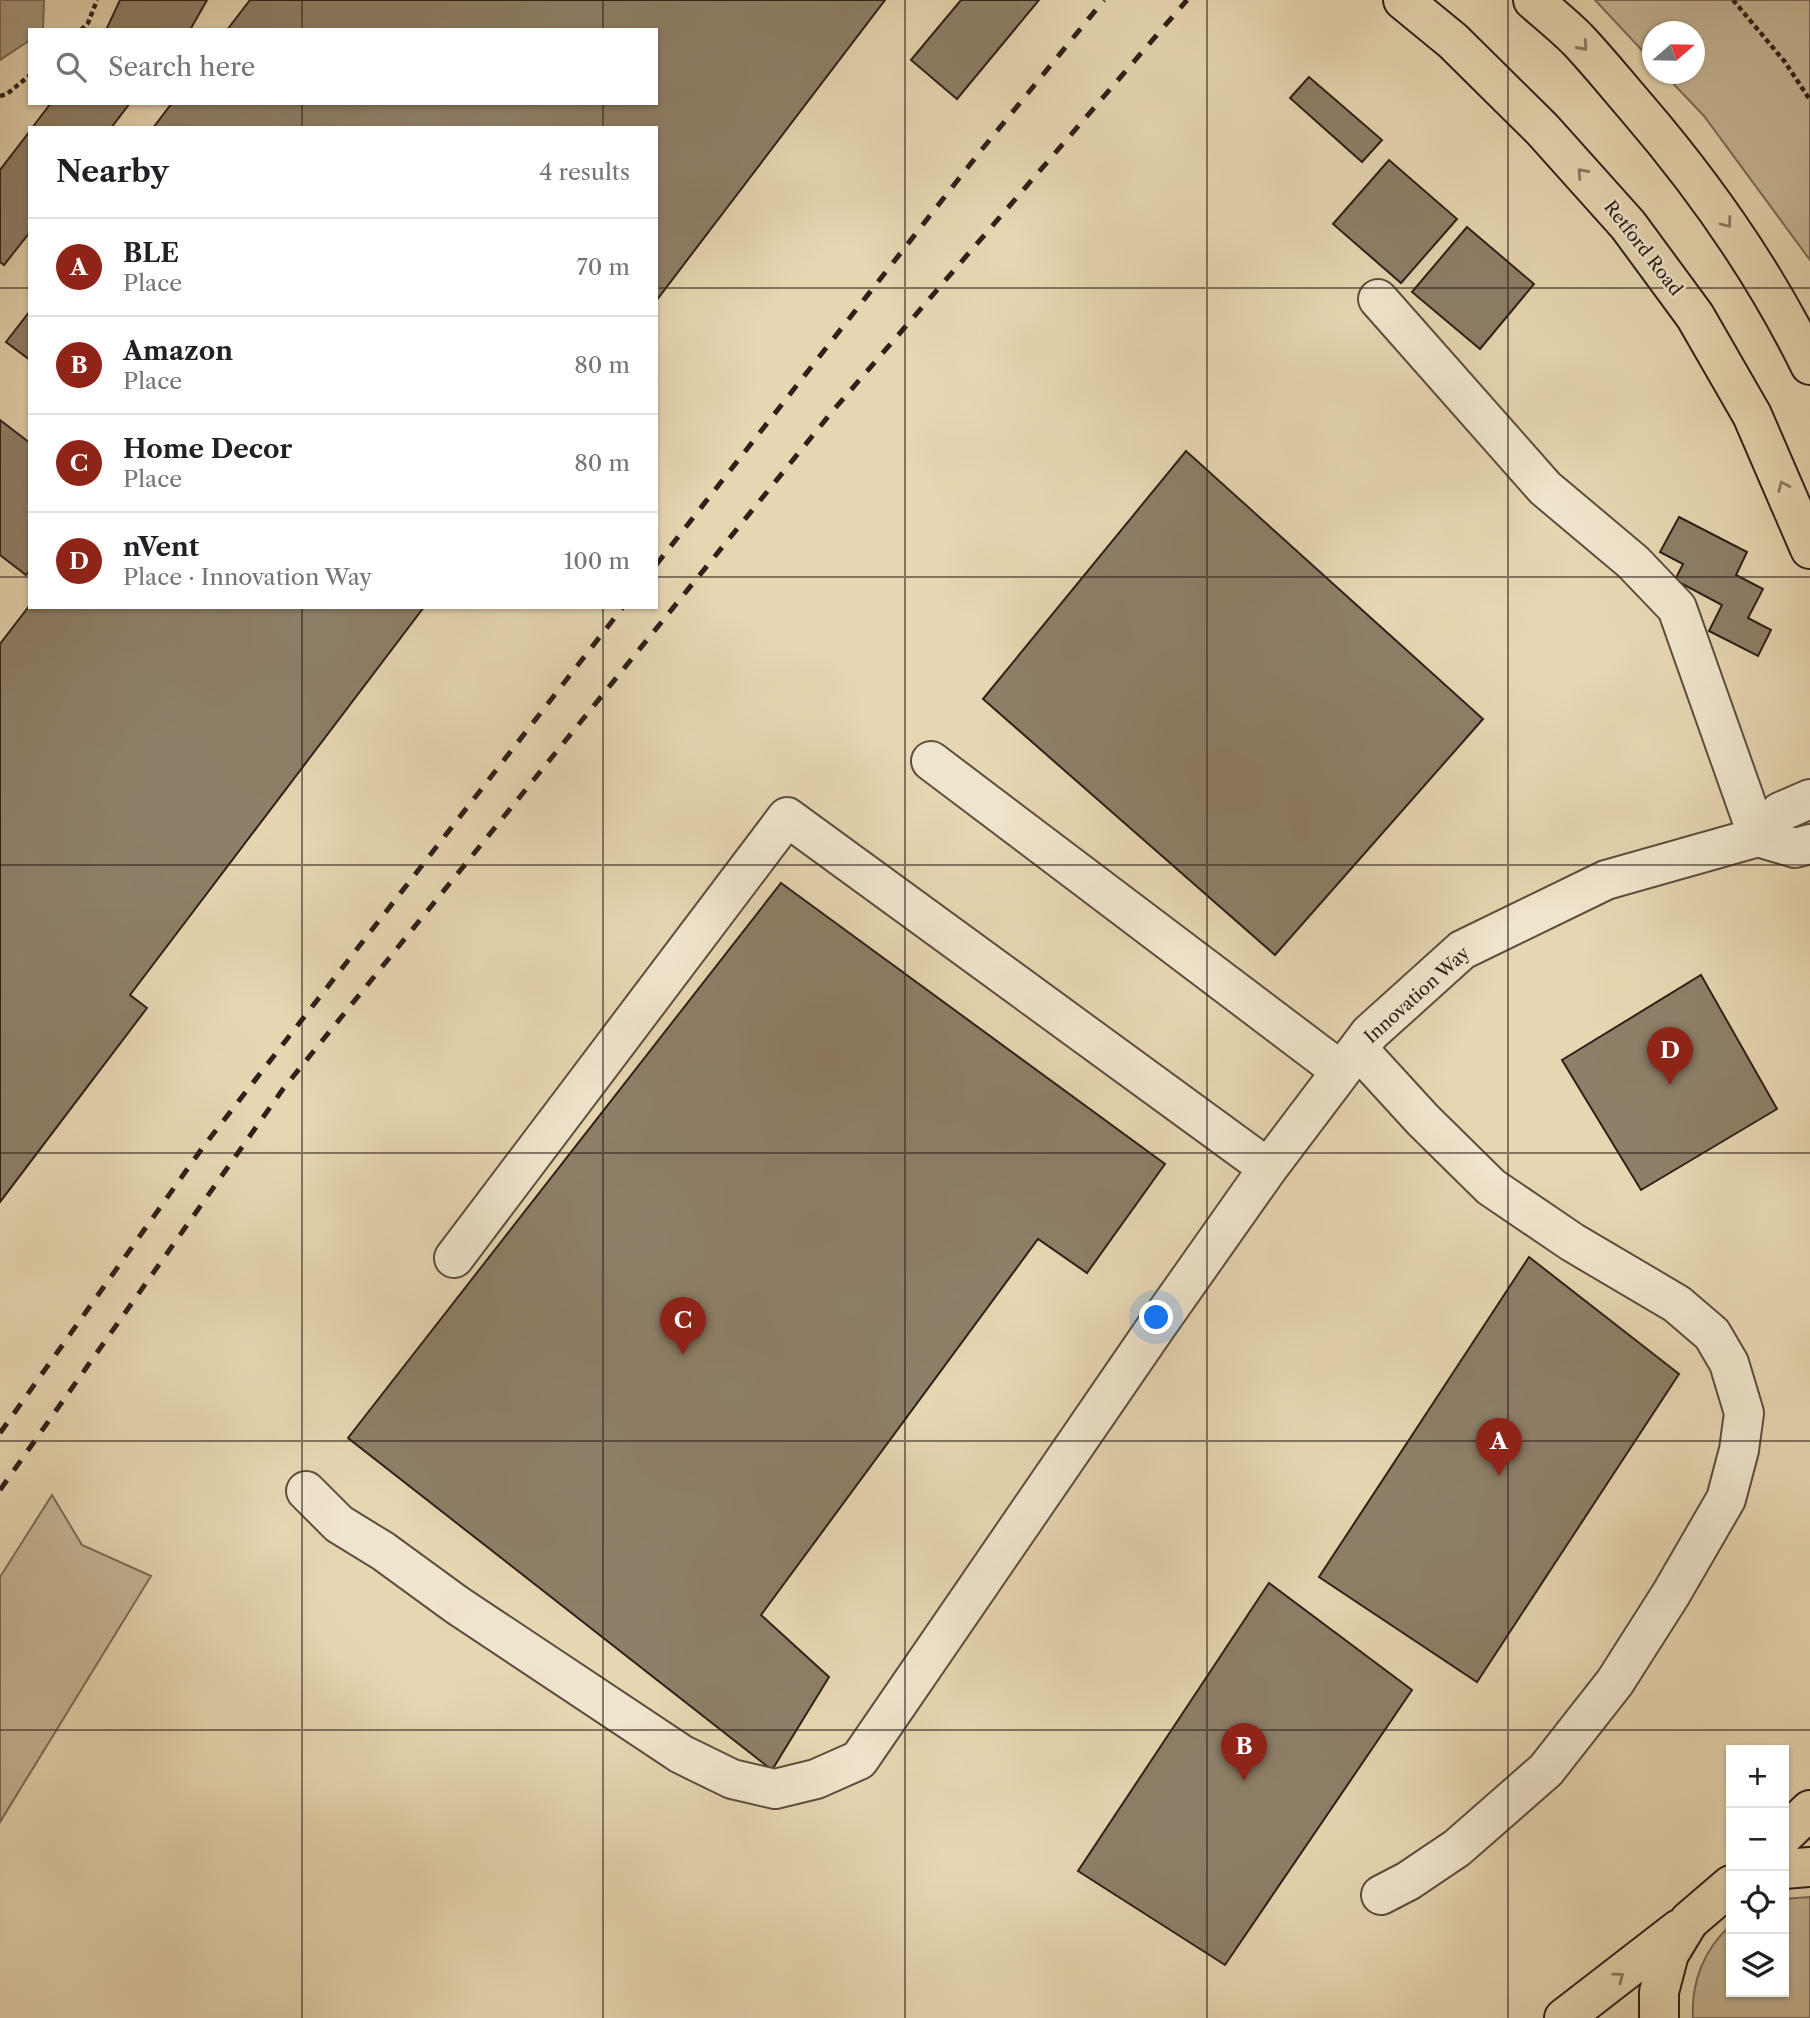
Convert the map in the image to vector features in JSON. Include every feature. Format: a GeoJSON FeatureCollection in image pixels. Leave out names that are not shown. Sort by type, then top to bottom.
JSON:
{"type":"FeatureCollection","features":[{"type":"Feature","properties":{"kind":"main road","name":"Retford Road"},"geometry":{"type":"LineString","coordinates":[[1403,0],[1453,41],[1532,119],[1628,225],[1695,316],[1752,415],[1810,549]]}},
{"type":"Feature","properties":{"kind":"main road"},"geometry":{"type":"LineString","coordinates":[[1533,0],[1577,39],[1667,143],[1736,235],[1791,326],[1810,365]]}},
{"type":"Feature","properties":{"kind":"main road"},"geometry":{"type":"LineString","coordinates":[[1789,1830],[1810,1810]]}},
{"type":"Feature","properties":{"kind":"main road"},"geometry":{"type":"LineString","coordinates":[[1789,1869],[1810,1867]]}},
{"type":"Feature","properties":{"kind":"main road"},"geometry":{"type":"LineString","coordinates":[[1564,2018],[1689,1921],[1726,1889]]}},
{"type":"Feature","properties":{"kind":"main road"},"geometry":{"type":"LineString","coordinates":[[1660,2018],[1660,1992],[1670,1954],[1689,1921]]}},
{"type":"Feature","properties":{"kind":"street"},"geometry":{"type":"LineString","coordinates":[[1378,299],[1545,488],[1633,562],[1677,608],[1758,837]]}},
{"type":"Feature","properties":{"kind":"street"},"geometry":{"type":"LineString","coordinates":[[931,761],[1349,1060],[1423,1120],[1491,1187],[1572,1242],[1677,1304],[1712,1334],[1729,1363],[1744,1413],[1739,1450],[1726,1499],[1671,1594],[1615,1682],[1546,1770],[1457,1848],[1408,1881],[1381,1895]]}},
{"type":"Feature","properties":{"kind":"street"},"geometry":{"type":"LineString","coordinates":[[1758,837],[1780,811],[1810,799]]}},
{"type":"Feature","properties":{"kind":"street"},"geometry":{"type":"LineString","coordinates":[[454,1258],[787,817],[1268,1168]]}},
{"type":"Feature","properties":{"kind":"street"},"geometry":{"type":"LineString","coordinates":[[1758,837],[1795,848],[1810,844]]}},
{"type":"Feature","properties":{"kind":"street","name":"Innovation Way"},"geometry":{"type":"LineString","coordinates":[[306,1491],[339,1524],[383,1551],[457,1605],[681,1754],[732,1779],[775,1789],[816,1779],[859,1760],[1156,1327],[1268,1168],[1370,1033],[1462,950],[1606,880],[1758,837]]}},
{"type":"Feature","properties":{"kind":"path"},"geometry":{"type":"LineString","coordinates":[[83,28],[88,23],[97,0]]}},
{"type":"Feature","properties":{"kind":"path"},"geometry":{"type":"LineString","coordinates":[[1733,0],[1785,62],[1810,100]]}},
{"type":"Feature","properties":{"kind":"path"},"geometry":{"type":"LineString","coordinates":[[0,96],[28,77]]}},
{"type":"Feature","properties":{"kind":"shaded area"},"geometry":{"type":"Polygon","coordinates":[[[0,0],[44,0],[43,28],[28,28],[28,41],[0,60],[0,0]]]}},
{"type":"Feature","properties":{"kind":"shaded area"},"geometry":{"type":"Polygon","coordinates":[[[1595,0],[1810,0],[1810,260],[1704,116],[1674,84],[1705,84],[1705,21],[1642,21],[1642,50],[1595,0]]]}},
{"type":"Feature","properties":{"kind":"shaded area"},"geometry":{"type":"Polygon","coordinates":[[[52,1495],[82,1545],[151,1576],[0,1822],[0,1577],[52,1495]]]}},
{"type":"Feature","properties":{"kind":"shaded area"},"geometry":{"type":"Polygon","coordinates":[[[1810,1897],[1810,2018],[1693,2018],[1694,1992],[1701,1967],[1713,1945],[1726,1930],[1726,1997],[1789,1997],[1789,1899],[1810,1897]]]}},
{"type":"Feature","properties":{"kind":"building"},"geometry":{"type":"Polygon","coordinates":[[[120,0],[207,0],[191,28],[107,28],[120,0]]]}},
{"type":"Feature","properties":{"kind":"building"},"geometry":{"type":"Polygon","coordinates":[[[250,0],[885,0],[658,298],[658,126],[155,126],[170,105],[658,105],[658,28],[229,28],[250,0]]]}},
{"type":"Feature","properties":{"kind":"building"},"geometry":{"type":"Polygon","coordinates":[[[961,0],[1039,0],[957,99],[911,60],[961,0]]]}},
{"type":"Feature","properties":{"kind":"building"},"geometry":{"type":"Polygon","coordinates":[[[1309,77],[1382,140],[1362,162],[1290,98],[1309,77]]]}},
{"type":"Feature","properties":{"kind":"building"},"geometry":{"type":"Polygon","coordinates":[[[49,105],[128,105],[113,126],[34,126],[49,105]]]}},
{"type":"Feature","properties":{"kind":"building"},"geometry":{"type":"Polygon","coordinates":[[[28,134],[28,235],[4,265],[0,262],[0,170],[28,134]]]}},
{"type":"Feature","properties":{"kind":"building"},"geometry":{"type":"Polygon","coordinates":[[[1389,160],[1457,219],[1401,283],[1333,224],[1389,160]]]}},
{"type":"Feature","properties":{"kind":"building"},"geometry":{"type":"Polygon","coordinates":[[[1467,227],[1534,284],[1480,349],[1412,292],[1467,227]]]}},
{"type":"Feature","properties":{"kind":"building"},"geometry":{"type":"Polygon","coordinates":[[[28,314],[28,358],[6,342],[28,314]]]}},
{"type":"Feature","properties":{"kind":"building"},"geometry":{"type":"Polygon","coordinates":[[[0,420],[28,441],[28,572],[26,575],[0,555],[0,420]]]}},
{"type":"Feature","properties":{"kind":"building"},"geometry":{"type":"Polygon","coordinates":[[[1186,451],[1483,719],[1275,955],[983,699],[1186,451]]]}},
{"type":"Feature","properties":{"kind":"building"},"geometry":{"type":"Polygon","coordinates":[[[1679,517],[1747,552],[1736,575],[1763,589],[1748,618],[1771,630],[1758,656],[1709,631],[1722,605],[1675,580],[1683,564],[1660,552],[1679,517]]]}},
{"type":"Feature","properties":{"kind":"building"},"geometry":{"type":"Polygon","coordinates":[[[28,608],[422,609],[130,995],[147,1008],[0,1202],[0,644],[28,608]]]}},
{"type":"Feature","properties":{"kind":"building"},"geometry":{"type":"Polygon","coordinates":[[[781,883],[1165,1164],[1087,1273],[1038,1239],[761,1615],[829,1677],[772,1770],[348,1438],[781,883]]]}},
{"type":"Feature","properties":{"kind":"building"},"geometry":{"type":"Polygon","coordinates":[[[1701,975],[1777,1109],[1641,1190],[1562,1060],[1701,975]]]}},
{"type":"Feature","properties":{"kind":"building"},"geometry":{"type":"Polygon","coordinates":[[[1529,1257],[1679,1374],[1477,1682],[1319,1577],[1529,1257]]]}},
{"type":"Feature","properties":{"kind":"building"},"geometry":{"type":"Polygon","coordinates":[[[1269,1583],[1412,1690],[1225,1965],[1078,1871],[1269,1583]]]}},
{"type":"Feature","properties":{"kind":"railway"},"geometry":{"type":"LineString","coordinates":[[658,562],[979,153],[1104,0]]}},
{"type":"Feature","properties":{"kind":"railway"},"geometry":{"type":"LineString","coordinates":[[0,1490],[283,1089],[831,413],[1187,0]]}},
{"type":"Feature","properties":{"kind":"railway"},"geometry":{"type":"LineString","coordinates":[[0,1433],[203,1147],[621,609]]}},
{"type":"Feature","properties":{"kind":"place","name":"nVent"},"geometry":{"type":"Point","coordinates":[1670,1085]}},
{"type":"Feature","properties":{"kind":"place","name":"Home Decor"},"geometry":{"type":"Point","coordinates":[683,1355]}},
{"type":"Feature","properties":{"kind":"place","name":"BLE"},"geometry":{"type":"Point","coordinates":[1499,1476]}},
{"type":"Feature","properties":{"kind":"place","name":"Amazon"},"geometry":{"type":"Point","coordinates":[1244,1781]}}]}
